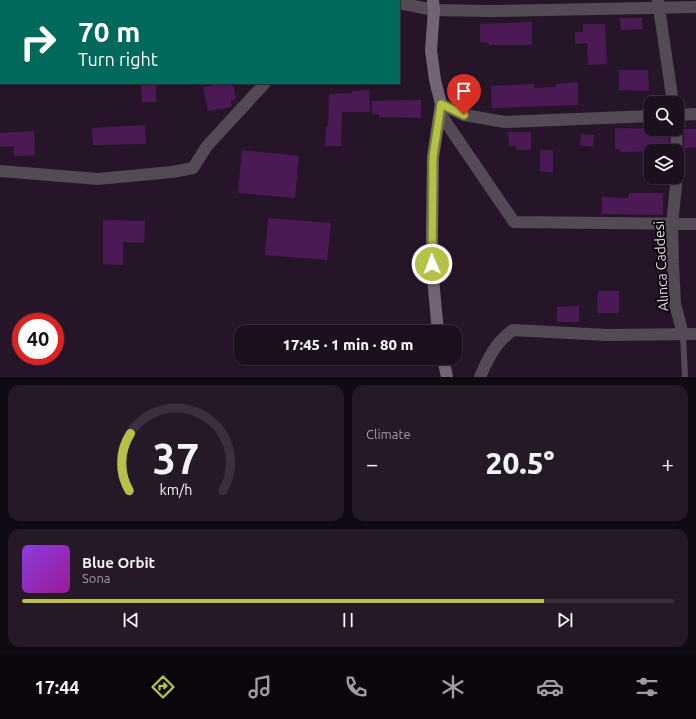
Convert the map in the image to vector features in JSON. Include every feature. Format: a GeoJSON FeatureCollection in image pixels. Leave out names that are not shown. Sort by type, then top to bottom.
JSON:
{"type":"FeatureCollection","features":[{"type":"Feature","properties":{"kind":"street"},"geometry":{"type":"LineString","coordinates":[[400,3],[491,11],[658,4],[696,7]]}},
{"type":"Feature","properties":{"kind":"street"},"geometry":{"type":"LineString","coordinates":[[658,4],[672,96]]}},
{"type":"Feature","properties":{"kind":"street"},"geometry":{"type":"LineString","coordinates":[[433,5],[431,50],[435,80],[441,104],[441,115],[514,222],[696,224]]}},
{"type":"Feature","properties":{"kind":"street"},"geometry":{"type":"LineString","coordinates":[[0,171],[98,179],[172,172],[193,168],[207,146],[264,84]]}},
{"type":"Feature","properties":{"kind":"street"},"geometry":{"type":"LineString","coordinates":[[441,104],[464,115],[505,122],[644,116]]}},
{"type":"Feature","properties":{"kind":"street"},"geometry":{"type":"LineString","coordinates":[[437,325],[433,278],[433,157],[441,104]]}},
{"type":"Feature","properties":{"kind":"street"},"geometry":{"type":"LineString","coordinates":[[684,115],[696,114]]}},
{"type":"Feature","properties":{"kind":"street","name":"Alınca Caddesi"},"geometry":{"type":"LineString","coordinates":[[676,184],[672,224],[675,304],[683,334]]}},
{"type":"Feature","properties":{"kind":"street"},"geometry":{"type":"LineString","coordinates":[[480,377],[493,350],[504,336],[513,330],[607,335],[696,334]]}},
{"type":"Feature","properties":{"kind":"street"},"geometry":{"type":"LineString","coordinates":[[445,365],[447,377]]}},
{"type":"Feature","properties":{"kind":"lane","name":"Alınca Caddesi"},"geometry":{"type":"LineString","coordinates":[[683,334],[685,377]]}},
{"type":"Feature","properties":{"kind":"building"},"geometry":{"type":"Polygon","coordinates":[[[620,18],[642,18],[643,29],[621,30],[620,18]]]}},
{"type":"Feature","properties":{"kind":"building"},"geometry":{"type":"Polygon","coordinates":[[[532,22],[532,45],[489,45],[489,43],[480,42],[480,24],[532,22]]]}},
{"type":"Feature","properties":{"kind":"building"},"geometry":{"type":"Polygon","coordinates":[[[583,24],[605,24],[607,64],[588,65],[587,43],[575,44],[575,32],[583,32],[583,24]]]}},
{"type":"Feature","properties":{"kind":"building"},"geometry":{"type":"Polygon","coordinates":[[[619,70],[648,70],[649,91],[619,90],[619,70]]]}},
{"type":"Feature","properties":{"kind":"building"},"geometry":{"type":"Polygon","coordinates":[[[578,82],[578,105],[492,108],[491,86],[534,84],[534,88],[556,87],[556,84],[578,82]]]}},
{"type":"Feature","properties":{"kind":"building"},"geometry":{"type":"Polygon","coordinates":[[[141,84],[156,84],[156,102],[142,102],[141,84]]]}},
{"type":"Feature","properties":{"kind":"building"},"geometry":{"type":"Polygon","coordinates":[[[219,84],[233,85],[236,99],[231,101],[232,107],[208,111],[203,87],[219,84]]]}},
{"type":"Feature","properties":{"kind":"building"},"geometry":{"type":"Polygon","coordinates":[[[369,90],[370,112],[342,112],[341,146],[325,146],[326,126],[328,126],[329,94],[352,93],[352,91],[369,90]]]}},
{"type":"Feature","properties":{"kind":"building"},"geometry":{"type":"Polygon","coordinates":[[[421,100],[421,118],[379,117],[379,114],[372,114],[372,101],[421,100]]]}},
{"type":"Feature","properties":{"kind":"building"},"geometry":{"type":"Polygon","coordinates":[[[145,125],[146,144],[93,145],[92,128],[145,125]]]}},
{"type":"Feature","properties":{"kind":"building"},"geometry":{"type":"Polygon","coordinates":[[[615,128],[644,129],[644,136],[669,136],[669,144],[644,144],[644,152],[620,152],[620,149],[615,149],[615,128]]]}},
{"type":"Feature","properties":{"kind":"building"},"geometry":{"type":"Polygon","coordinates":[[[684,129],[696,129],[696,147],[684,148],[684,129]]]}},
{"type":"Feature","properties":{"kind":"building"},"geometry":{"type":"Polygon","coordinates":[[[34,131],[35,155],[14,156],[14,146],[0,147],[0,133],[34,131]]]}},
{"type":"Feature","properties":{"kind":"building"},"geometry":{"type":"Polygon","coordinates":[[[508,132],[531,132],[531,150],[516,150],[516,146],[509,146],[508,132]]]}},
{"type":"Feature","properties":{"kind":"building"},"geometry":{"type":"Polygon","coordinates":[[[581,134],[594,135],[593,147],[580,145],[581,134]]]}},
{"type":"Feature","properties":{"kind":"building"},"geometry":{"type":"Polygon","coordinates":[[[242,150],[299,156],[295,198],[238,193],[242,150]]]}},
{"type":"Feature","properties":{"kind":"building"},"geometry":{"type":"Polygon","coordinates":[[[540,150],[553,150],[553,173],[540,171],[540,150]]]}},
{"type":"Feature","properties":{"kind":"building"},"geometry":{"type":"Polygon","coordinates":[[[629,193],[663,193],[663,215],[602,214],[602,197],[628,198],[629,193]]]}},
{"type":"Feature","properties":{"kind":"building"},"geometry":{"type":"Polygon","coordinates":[[[268,218],[331,223],[327,260],[265,255],[268,218]]]}},
{"type":"Feature","properties":{"kind":"building"},"geometry":{"type":"Polygon","coordinates":[[[103,220],[145,221],[144,243],[123,242],[123,265],[103,264],[103,220]]]}},
{"type":"Feature","properties":{"kind":"building"},"geometry":{"type":"Polygon","coordinates":[[[598,291],[619,291],[619,313],[597,313],[598,291]]]}},
{"type":"Feature","properties":{"kind":"building"},"geometry":{"type":"Polygon","coordinates":[[[579,306],[579,322],[557,322],[557,307],[579,306]]]}},
{"type":"Feature","properties":{"kind":"route"},"geometry":{"type":"LineString","coordinates":[[432,264],[433,157],[441,104],[464,115]]}}]}
